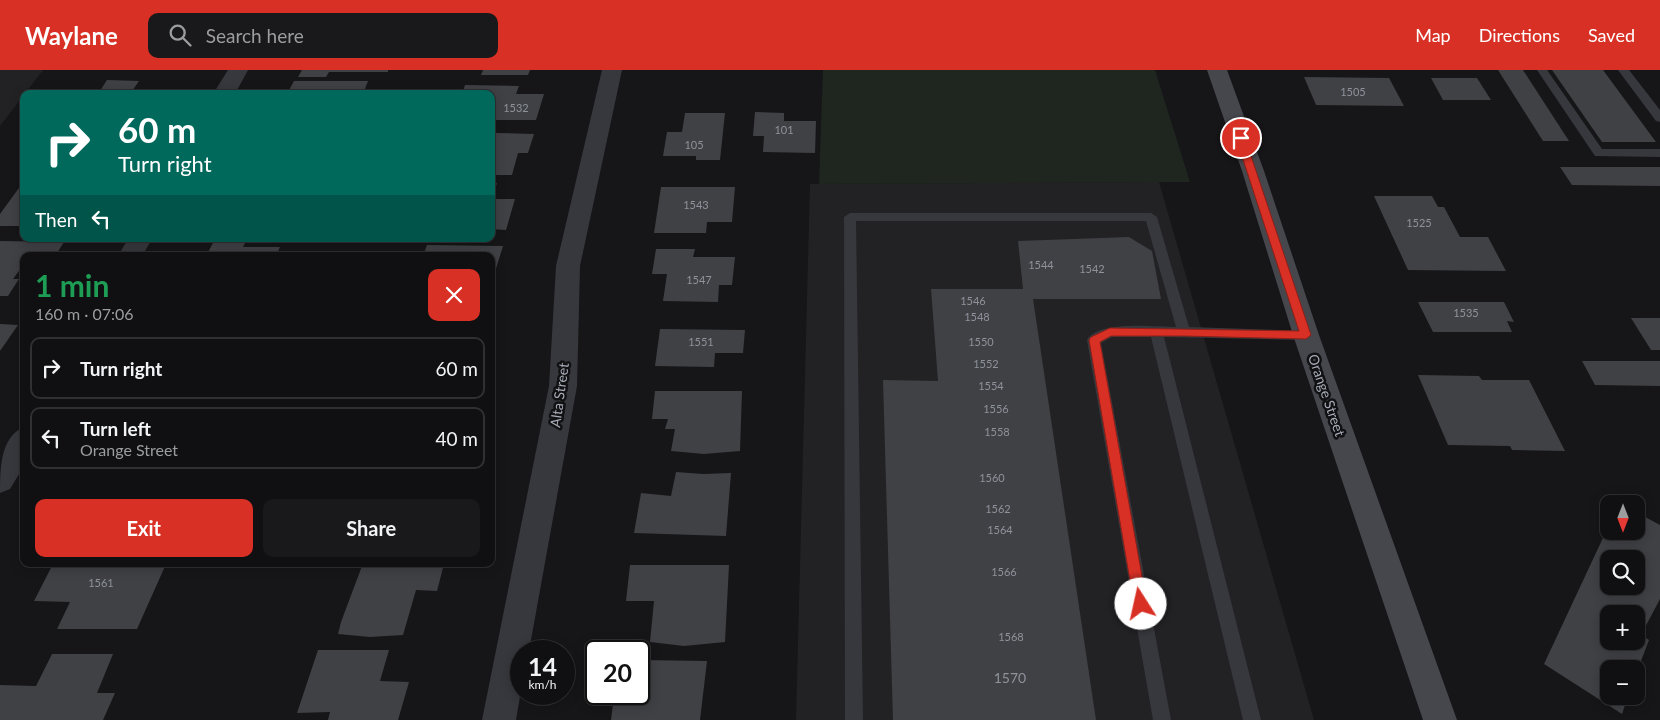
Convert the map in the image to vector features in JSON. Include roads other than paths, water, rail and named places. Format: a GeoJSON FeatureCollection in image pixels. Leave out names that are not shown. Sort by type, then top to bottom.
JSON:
{"type":"FeatureCollection","features":[{"type":"Feature","properties":{"kind":"main road","name":"Orange Street"},"geometry":{"type":"LineString","coordinates":[[1217,70],[1253,171],[1306,335],[1440,720]]}},
{"type":"Feature","properties":{"kind":"street"},"geometry":{"type":"LineString","coordinates":[[226,90],[238,70]]}},
{"type":"Feature","properties":{"kind":"street","name":"Alta Street"},"geometry":{"type":"LineString","coordinates":[[499,720],[563,386],[568,266],[612,70]]}},
{"type":"Feature","properties":{"kind":"street"},"geometry":{"type":"LineString","coordinates":[[0,480],[20,446]]}},
{"type":"Feature","properties":{"kind":"lane"},"geometry":{"type":"LineString","coordinates":[[1542,70],[1599,153],[1660,153]]}},
{"type":"Feature","properties":{"kind":"lane"},"geometry":{"type":"LineString","coordinates":[[1623,70],[1660,118]]}},
{"type":"Feature","properties":{"kind":"lane"},"geometry":{"type":"LineString","coordinates":[[854,720],[850,217],[1152,217],[1184,332]]}},
{"type":"Feature","properties":{"kind":"lane"},"geometry":{"type":"LineString","coordinates":[[1162,720],[1094,340],[1110,332],[1306,335]]}},
{"type":"Feature","properties":{"kind":"lane"},"geometry":{"type":"LineString","coordinates":[[1156,332],[1252,720]]}}]}
